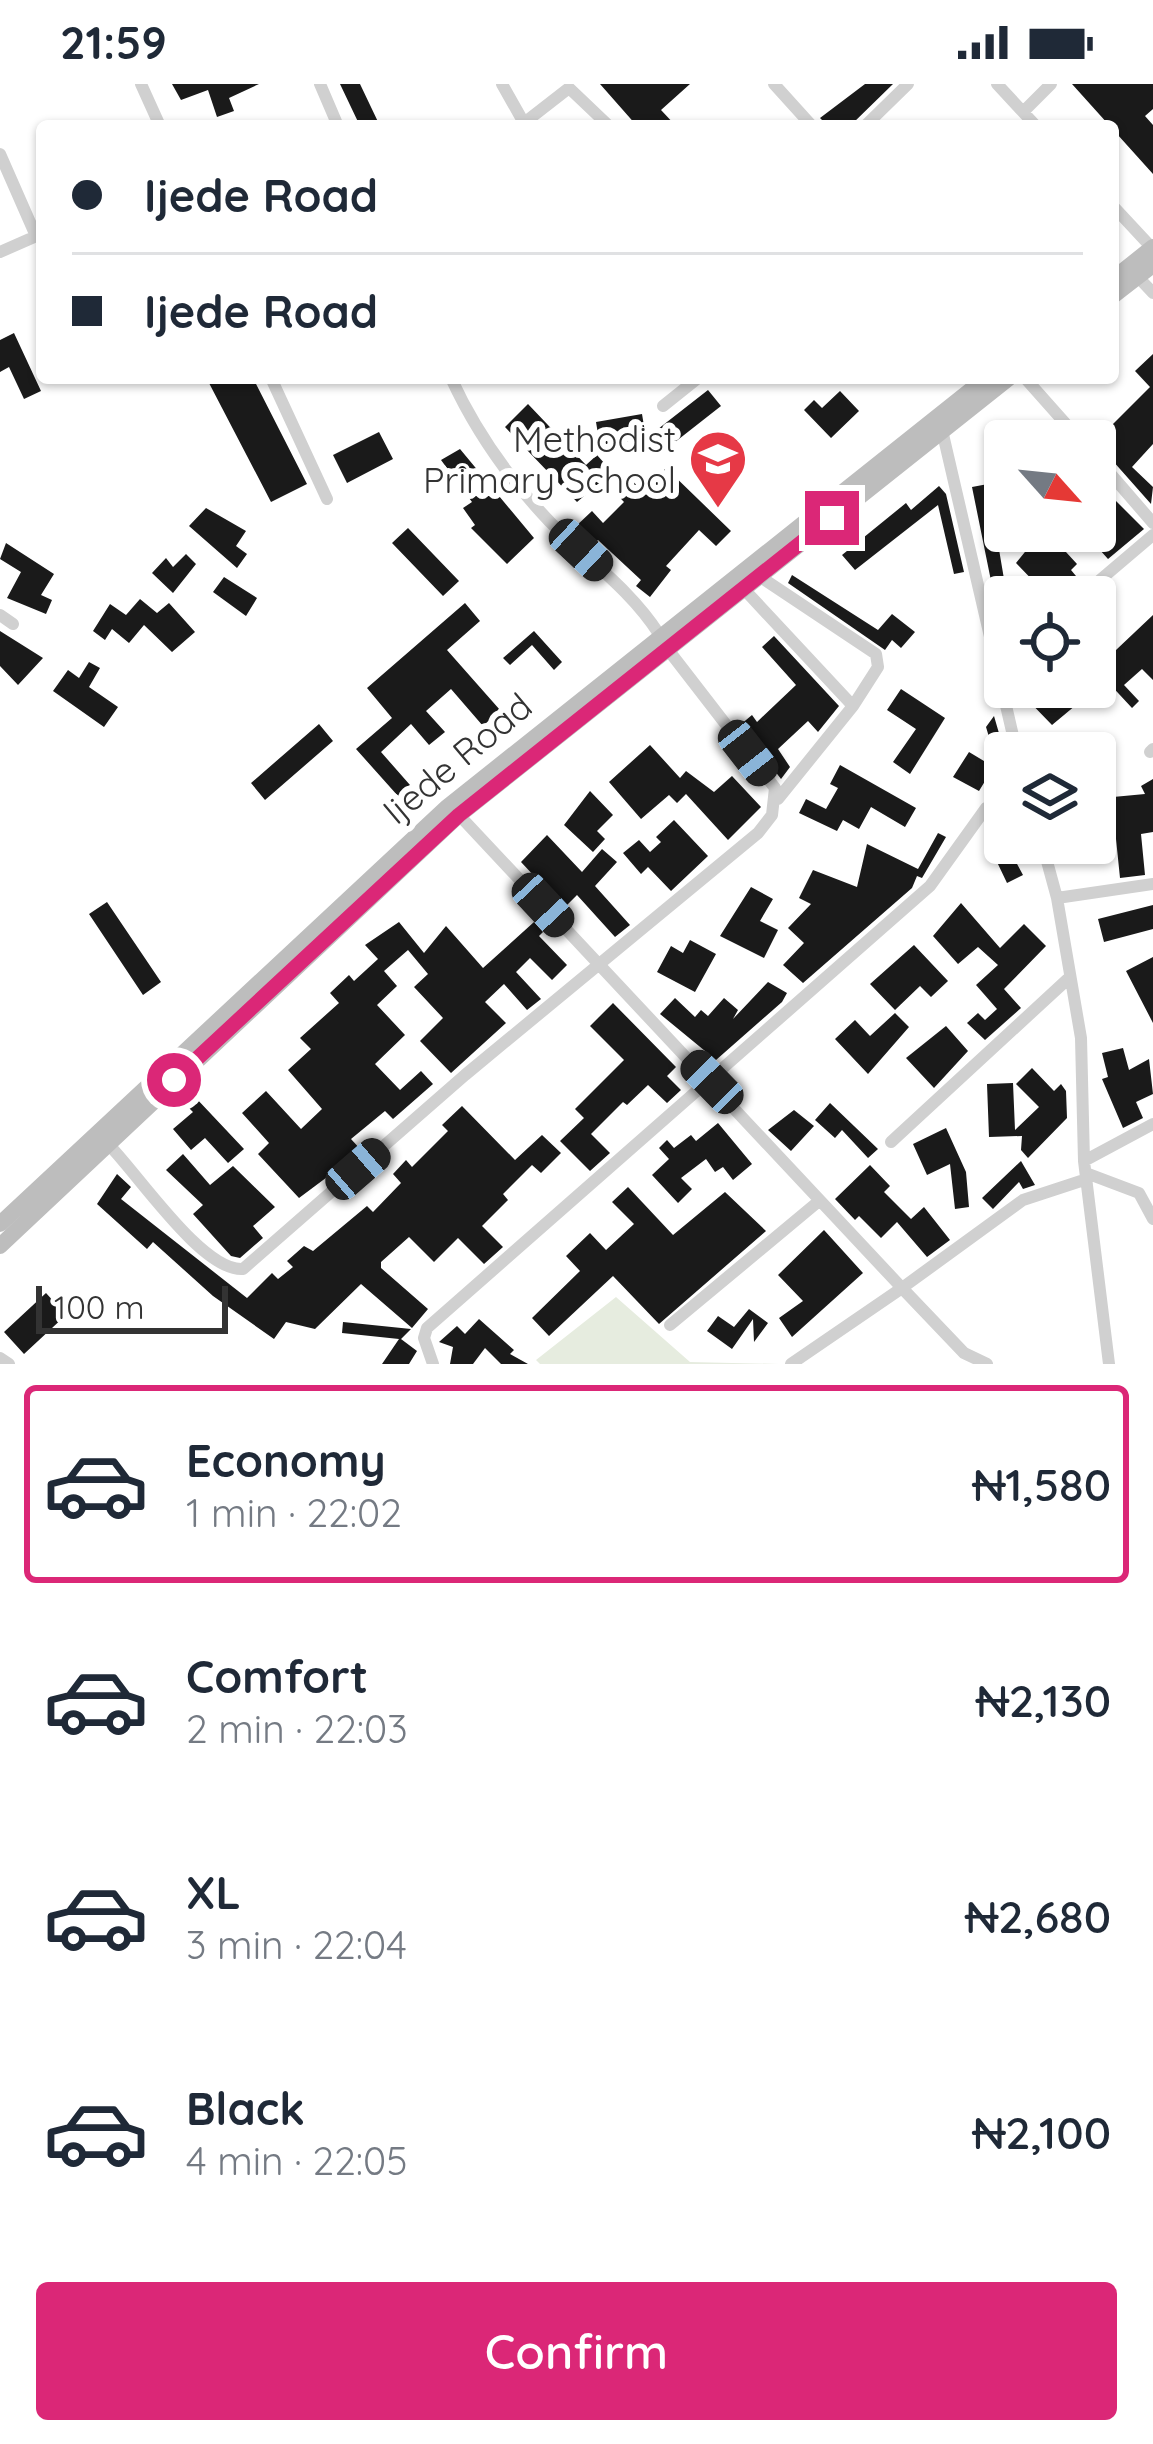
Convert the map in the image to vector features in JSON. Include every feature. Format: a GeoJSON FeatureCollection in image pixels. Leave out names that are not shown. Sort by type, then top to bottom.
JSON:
{"type":"FeatureCollection","features":[{"type":"Feature","properties":{"kind":"main road"},"geometry":{"type":"LineString","coordinates":[[1119,274],[1153,247]]}},
{"type":"Feature","properties":{"kind":"main road"},"geometry":{"type":"LineString","coordinates":[[1119,291],[1145,271]]}},
{"type":"Feature","properties":{"kind":"main road","name":"Ijede Road"},"geometry":{"type":"LineString","coordinates":[[0,1224],[376,878],[979,384]]}},
{"type":"Feature","properties":{"kind":"main road","name":"Ijede Road"},"geometry":{"type":"LineString","coordinates":[[0,1246],[376,878],[459,815],[663,640],[759,576],[1001,384]]}},
{"type":"Feature","properties":{"kind":"street"},"geometry":{"type":"LineString","coordinates":[[141,84],[157,120]]}},
{"type":"Feature","properties":{"kind":"street"},"geometry":{"type":"LineString","coordinates":[[320,84],[335,120]]}},
{"type":"Feature","properties":{"kind":"street"},"geometry":{"type":"LineString","coordinates":[[502,84],[522,120]]}},
{"type":"Feature","properties":{"kind":"street"},"geometry":{"type":"LineString","coordinates":[[774,84],[807,120]]}},
{"type":"Feature","properties":{"kind":"street"},"geometry":{"type":"LineString","coordinates":[[871,120],[908,84]]}},
{"type":"Feature","properties":{"kind":"street"},"geometry":{"type":"LineString","coordinates":[[997,84],[1030,120]]}},
{"type":"Feature","properties":{"kind":"street"},"geometry":{"type":"LineString","coordinates":[[1023,112],[1052,84]]}},
{"type":"Feature","properties":{"kind":"street"},"geometry":{"type":"LineString","coordinates":[[528,120],[569,88],[602,120]]}},
{"type":"Feature","properties":{"kind":"street"},"geometry":{"type":"LineString","coordinates":[[0,154],[36,229]]}},
{"type":"Feature","properties":{"kind":"street"},"geometry":{"type":"LineString","coordinates":[[1119,212],[1153,247]]}},
{"type":"Feature","properties":{"kind":"street"},"geometry":{"type":"LineString","coordinates":[[0,252],[36,236]]}},
{"type":"Feature","properties":{"kind":"street"},"geometry":{"type":"LineString","coordinates":[[1145,271],[1153,292]]}},
{"type":"Feature","properties":{"kind":"street"},"geometry":{"type":"LineString","coordinates":[[274,384],[328,499]]}},
{"type":"Feature","properties":{"kind":"street"},"geometry":{"type":"LineString","coordinates":[[455,384],[508,471],[548,520],[644,611],[775,788],[778,800]]}},
{"type":"Feature","properties":{"kind":"street"},"geometry":{"type":"LineString","coordinates":[[663,406],[690,384]]}},
{"type":"Feature","properties":{"kind":"street"},"geometry":{"type":"LineString","coordinates":[[1029,384],[1062,420]]}},
{"type":"Feature","properties":{"kind":"street"},"geometry":{"type":"LineString","coordinates":[[942,430],[984,600]]}},
{"type":"Feature","properties":{"kind":"street"},"geometry":{"type":"LineString","coordinates":[[1116,480],[1153,523]]}},
{"type":"Feature","properties":{"kind":"street"},"geometry":{"type":"LineString","coordinates":[[1105,576],[1153,535]]}},
{"type":"Feature","properties":{"kind":"street"},"geometry":{"type":"LineString","coordinates":[[107,1143],[179,1226],[227,1267],[243,1269],[758,833],[878,667],[876,654],[759,576]]}},
{"type":"Feature","properties":{"kind":"street"},"geometry":{"type":"LineString","coordinates":[[742,587],[854,706]]}},
{"type":"Feature","properties":{"kind":"street"},"geometry":{"type":"LineString","coordinates":[[0,616],[13,624]]}},
{"type":"Feature","properties":{"kind":"street"},"geometry":{"type":"LineString","coordinates":[[433,1364],[424,1338],[427,1328],[930,886],[984,811]]}},
{"type":"Feature","properties":{"kind":"street"},"geometry":{"type":"LineString","coordinates":[[459,815],[819,1202],[980,1363]]}},
{"type":"Feature","properties":{"kind":"street"},"geometry":{"type":"LineString","coordinates":[[1048,864],[1081,1038],[1086,1171],[1106,1363]]}},
{"type":"Feature","properties":{"kind":"street"},"geometry":{"type":"LineString","coordinates":[[1058,898],[1153,884]]}},
{"type":"Feature","properties":{"kind":"street"},"geometry":{"type":"LineString","coordinates":[[891,1142],[1070,977]]}},
{"type":"Feature","properties":{"kind":"street"},"geometry":{"type":"LineString","coordinates":[[791,1364],[1023,1200],[1086,1171],[1153,1124]]}},
{"type":"Feature","properties":{"kind":"street"},"geometry":{"type":"LineString","coordinates":[[1086,1171],[1139,1193],[1153,1219]]}},
{"type":"Feature","properties":{"kind":"street"},"geometry":{"type":"LineString","coordinates":[[670,1325],[819,1202]]}},
{"type":"Feature","properties":{"kind":"street"},"geometry":{"type":"LineString","coordinates":[[0,1358],[9,1364]]}},
{"type":"Feature","properties":{"kind":"shaded area"},"geometry":{"type":"Polygon","coordinates":[[[616,1297],[690,1362],[779,1364],[540,1364],[536,1360],[616,1297]]]}},
{"type":"Feature","properties":{"kind":"building"},"geometry":{"type":"Polygon","coordinates":[[[172,84],[259,84],[229,98],[234,111],[217,117],[208,90],[181,100],[172,84]]]}},
{"type":"Feature","properties":{"kind":"building"},"geometry":{"type":"Polygon","coordinates":[[[340,84],[360,84],[377,120],[357,120],[340,84]]]}},
{"type":"Feature","properties":{"kind":"building"},"geometry":{"type":"Polygon","coordinates":[[[600,84],[690,84],[661,110],[670,120],[632,120],[600,84]]]}},
{"type":"Feature","properties":{"kind":"building"},"geometry":{"type":"Polygon","coordinates":[[[865,84],[893,84],[856,120],[820,118],[865,84]]]}},
{"type":"Feature","properties":{"kind":"building"},"geometry":{"type":"Polygon","coordinates":[[[1072,84],[1153,84],[1153,109],[1145,116],[1153,125],[1153,174],[1119,136],[1119,120],[1104,120],[1072,84]]]}},
{"type":"Feature","properties":{"kind":"building"},"geometry":{"type":"Polygon","coordinates":[[[14,333],[41,391],[24,399],[9,367],[0,372],[0,340],[14,333]]]}},
{"type":"Feature","properties":{"kind":"building"},"geometry":{"type":"Polygon","coordinates":[[[1153,354],[1153,444],[1132,467],[1153,487],[1151,504],[1116,464],[1116,421],[1150,387],[1135,371],[1153,354]]]}},
{"type":"Feature","properties":{"kind":"building"},"geometry":{"type":"Polygon","coordinates":[[[210,384],[256,384],[307,484],[271,502],[210,384]]]}},
{"type":"Feature","properties":{"kind":"building"},"geometry":{"type":"Polygon","coordinates":[[[708,390],[721,406],[670,446],[658,429],[708,390]]]}},
{"type":"Feature","properties":{"kind":"building"},"geometry":{"type":"Polygon","coordinates":[[[840,391],[859,411],[831,438],[804,410],[814,400],[822,408],[840,391]]]}},
{"type":"Feature","properties":{"kind":"building"},"geometry":{"type":"Polygon","coordinates":[[[528,404],[586,465],[597,455],[621,482],[627,475],[643,492],[666,468],[731,531],[716,546],[699,530],[666,566],[671,570],[650,597],[636,586],[641,580],[598,540],[592,546],[574,528],[592,511],[603,523],[624,502],[603,480],[577,502],[505,427],[528,404]]]}},
{"type":"Feature","properties":{"kind":"building"},"geometry":{"type":"Polygon","coordinates":[[[642,414],[646,438],[600,446],[596,422],[642,414]]]}},
{"type":"Feature","properties":{"kind":"building"},"geometry":{"type":"Polygon","coordinates":[[[379,432],[393,459],[347,483],[333,455],[379,432]]]}},
{"type":"Feature","properties":{"kind":"building"},"geometry":{"type":"Polygon","coordinates":[[[460,449],[534,538],[507,564],[471,528],[475,525],[463,508],[472,502],[441,460],[460,449]]]}},
{"type":"Feature","properties":{"kind":"building"},"geometry":{"type":"Polygon","coordinates":[[[984,485],[984,546],[972,487],[984,485]]]}},
{"type":"Feature","properties":{"kind":"building"},"geometry":{"type":"Polygon","coordinates":[[[939,486],[946,494],[964,572],[954,574],[938,505],[855,570],[842,555],[906,503],[911,510],[939,486]]]}},
{"type":"Feature","properties":{"kind":"building"},"geometry":{"type":"Polygon","coordinates":[[[1116,501],[1144,529],[1108,559],[1102,552],[1116,552],[1116,501]]]}},
{"type":"Feature","properties":{"kind":"building"},"geometry":{"type":"Polygon","coordinates":[[[206,508],[246,531],[236,546],[247,554],[237,568],[189,526],[206,508]]]}},
{"type":"Feature","properties":{"kind":"building"},"geometry":{"type":"Polygon","coordinates":[[[408,528],[459,581],[443,596],[392,543],[408,528]]]}},
{"type":"Feature","properties":{"kind":"building"},"geometry":{"type":"Polygon","coordinates":[[[6,543],[54,574],[41,595],[52,600],[46,614],[7,598],[21,572],[0,559],[6,543]]]}},
{"type":"Feature","properties":{"kind":"building"},"geometry":{"type":"Polygon","coordinates":[[[985,552],[999,552],[1003,576],[990,576],[985,552]]]}},
{"type":"Feature","properties":{"kind":"building"},"geometry":{"type":"Polygon","coordinates":[[[1025,552],[1066,552],[1077,564],[1071,570],[1076,576],[1029,576],[1016,563],[1025,552]]]}},
{"type":"Feature","properties":{"kind":"building"},"geometry":{"type":"Polygon","coordinates":[[[186,554],[196,564],[173,593],[152,573],[166,558],[173,567],[186,554]]]}},
{"type":"Feature","properties":{"kind":"building"},"geometry":{"type":"Polygon","coordinates":[[[792,575],[878,630],[892,614],[915,632],[901,648],[892,640],[885,650],[788,583],[792,575]]]}},
{"type":"Feature","properties":{"kind":"building"},"geometry":{"type":"Polygon","coordinates":[[[224,577],[257,598],[246,616],[213,592],[224,577]]]}},
{"type":"Feature","properties":{"kind":"building"},"geometry":{"type":"Polygon","coordinates":[[[140,599],[157,613],[169,603],[195,632],[172,652],[144,625],[129,643],[112,629],[105,640],[93,631],[110,604],[126,615],[140,599]]]}},
{"type":"Feature","properties":{"kind":"building"},"geometry":{"type":"Polygon","coordinates":[[[465,603],[480,621],[447,650],[500,710],[483,726],[451,689],[426,711],[445,732],[429,745],[411,724],[381,752],[410,785],[398,796],[356,749],[392,718],[367,688],[465,603]]]}},
{"type":"Feature","properties":{"kind":"building"},"geometry":{"type":"Polygon","coordinates":[[[1153,615],[1153,680],[1142,669],[1124,685],[1139,701],[1132,708],[1116,691],[1116,650],[1153,615]]]}},
{"type":"Feature","properties":{"kind":"building"},"geometry":{"type":"Polygon","coordinates":[[[0,631],[43,658],[18,685],[0,666],[0,631]]]}},
{"type":"Feature","properties":{"kind":"building"},"geometry":{"type":"Polygon","coordinates":[[[534,631],[562,662],[554,670],[532,645],[510,665],[503,658],[534,631]]]}},
{"type":"Feature","properties":{"kind":"building"},"geometry":{"type":"Polygon","coordinates":[[[774,636],[839,706],[818,732],[808,721],[778,749],[790,767],[781,779],[740,725],[752,715],[757,722],[796,685],[762,647],[774,636]]]}},
{"type":"Feature","properties":{"kind":"building"},"geometry":{"type":"Polygon","coordinates":[[[89,662],[100,668],[89,687],[118,707],[104,727],[53,691],[68,670],[79,678],[89,662]]]}},
{"type":"Feature","properties":{"kind":"building"},"geometry":{"type":"Polygon","coordinates":[[[901,689],[945,718],[910,774],[893,762],[916,729],[887,710],[901,689]]]}},
{"type":"Feature","properties":{"kind":"building"},"geometry":{"type":"Polygon","coordinates":[[[1036,708],[1072,708],[1052,725],[1036,708]]]}},
{"type":"Feature","properties":{"kind":"building"},"geometry":{"type":"Polygon","coordinates":[[[994,716],[999,732],[988,732],[994,716]]]}},
{"type":"Feature","properties":{"kind":"building"},"geometry":{"type":"Polygon","coordinates":[[[319,724],[333,741],[265,800],[251,783],[319,724]]]}},
{"type":"Feature","properties":{"kind":"building"},"geometry":{"type":"Polygon","coordinates":[[[650,745],[680,778],[686,771],[714,792],[732,776],[761,807],[728,840],[686,794],[677,803],[669,795],[641,819],[609,782],[650,745]]]}},
{"type":"Feature","properties":{"kind":"building"},"geometry":{"type":"Polygon","coordinates":[[[969,752],[984,761],[979,791],[953,777],[969,752]]]}},
{"type":"Feature","properties":{"kind":"building"},"geometry":{"type":"Polygon","coordinates":[[[840,765],[916,808],[905,827],[871,807],[859,829],[843,820],[837,831],[799,813],[806,799],[826,809],[838,788],[830,784],[840,765]]]}},
{"type":"Feature","properties":{"kind":"building"},"geometry":{"type":"Polygon","coordinates":[[[1153,779],[1153,832],[1141,834],[1145,875],[1120,878],[1116,797],[1145,794],[1141,786],[1153,779]]]}},
{"type":"Feature","properties":{"kind":"building"},"geometry":{"type":"Polygon","coordinates":[[[590,791],[613,815],[597,831],[605,839],[593,852],[564,825],[590,791]]]}},
{"type":"Feature","properties":{"kind":"building"},"geometry":{"type":"Polygon","coordinates":[[[674,820],[708,856],[671,891],[648,867],[641,874],[623,853],[639,840],[650,852],[661,842],[656,837],[674,820]]]}},
{"type":"Feature","properties":{"kind":"building"},"geometry":{"type":"Polygon","coordinates":[[[938,833],[946,837],[922,878],[917,876],[912,888],[803,983],[783,965],[804,943],[788,928],[811,904],[799,898],[813,870],[857,887],[867,844],[918,869],[938,833]]]}},
{"type":"Feature","properties":{"kind":"building"},"geometry":{"type":"Polygon","coordinates":[[[547,835],[582,872],[602,849],[617,862],[595,886],[630,925],[615,937],[577,895],[564,908],[521,862],[547,835]]]}},
{"type":"Feature","properties":{"kind":"building"},"geometry":{"type":"Polygon","coordinates":[[[998,864],[1017,864],[1023,875],[1007,883],[998,864]]]}},
{"type":"Feature","properties":{"kind":"building"},"geometry":{"type":"Polygon","coordinates":[[[751,887],[773,899],[760,921],[778,930],[764,958],[720,936],[751,887]]]}},
{"type":"Feature","properties":{"kind":"building"},"geometry":{"type":"Polygon","coordinates":[[[107,902],[161,982],[143,995],[89,914],[107,902]]]}},
{"type":"Feature","properties":{"kind":"building"},"geometry":{"type":"Polygon","coordinates":[[[961,903],[1000,948],[1024,924],[1046,946],[1004,989],[1021,1008],[985,1040],[967,1023],[978,1013],[985,1020],[997,1009],[976,985],[998,965],[978,947],[958,964],[933,936],[961,903]]]}},
{"type":"Feature","properties":{"kind":"building"},"geometry":{"type":"Polygon","coordinates":[[[1153,905],[1153,929],[1104,942],[1098,919],[1153,905]]]}},
{"type":"Feature","properties":{"kind":"building"},"geometry":{"type":"Polygon","coordinates":[[[399,922],[424,953],[446,926],[483,968],[534,922],[543,932],[539,936],[567,965],[552,980],[530,958],[516,972],[541,999],[527,1010],[504,984],[485,1002],[506,1023],[451,1073],[420,1041],[443,1018],[414,987],[428,974],[408,950],[384,971],[397,986],[377,1005],[405,1035],[375,1064],[400,1090],[421,1071],[433,1084],[393,1119],[385,1111],[351,1139],[362,1151],[299,1198],[258,1154],[269,1143],[242,1113],[266,1091],[301,1129],[322,1109],[288,1070],[311,1049],[300,1038],[339,1003],[330,993],[349,975],[354,981],[378,959],[365,945],[399,922]]]}},
{"type":"Feature","properties":{"kind":"building"},"geometry":{"type":"Polygon","coordinates":[[[690,940],[716,954],[695,992],[657,972],[671,946],[683,953],[690,940]]]}},
{"type":"Feature","properties":{"kind":"building"},"geometry":{"type":"Polygon","coordinates":[[[914,945],[948,981],[931,997],[920,986],[895,1010],[870,984],[914,945]]]}},
{"type":"Feature","properties":{"kind":"building"},"geometry":{"type":"Polygon","coordinates":[[[1153,957],[1153,1023],[1126,971],[1153,957]]]}},
{"type":"Feature","properties":{"kind":"building"},"geometry":{"type":"Polygon","coordinates":[[[768,982],[787,993],[782,1002],[716,1060],[660,1014],[675,998],[695,1017],[701,1010],[708,1016],[724,998],[738,1010],[733,1019],[768,982]]]}},
{"type":"Feature","properties":{"kind":"building"},"geometry":{"type":"Polygon","coordinates":[[[613,1003],[676,1067],[667,1076],[681,1090],[667,1103],[648,1085],[627,1105],[623,1102],[591,1134],[610,1153],[590,1171],[560,1141],[584,1118],[575,1109],[624,1060],[590,1026],[613,1003]]]}},
{"type":"Feature","properties":{"kind":"building"},"geometry":{"type":"Polygon","coordinates":[[[895,1013],[909,1027],[868,1074],[835,1039],[855,1020],[870,1036],[895,1013]]]}},
{"type":"Feature","properties":{"kind":"building"},"geometry":{"type":"Polygon","coordinates":[[[946,1026],[968,1051],[934,1088],[906,1058],[946,1026]]]}},
{"type":"Feature","properties":{"kind":"building"},"geometry":{"type":"Polygon","coordinates":[[[1123,1048],[1129,1070],[1149,1059],[1153,1094],[1136,1102],[1143,1118],[1123,1128],[1102,1079],[1108,1077],[1102,1053],[1123,1048]]]}},
{"type":"Feature","properties":{"kind":"building"},"geometry":{"type":"Polygon","coordinates":[[[1032,1068],[1054,1091],[1061,1084],[1066,1091],[1067,1118],[1028,1158],[1021,1150],[1022,1136],[989,1137],[987,1084],[1013,1083],[1015,1130],[1039,1107],[1016,1084],[1032,1068]]]}},
{"type":"Feature","properties":{"kind":"building"},"geometry":{"type":"Polygon","coordinates":[[[195,1097],[244,1149],[228,1163],[205,1138],[191,1150],[173,1129],[193,1112],[186,1105],[195,1097]]]}},
{"type":"Feature","properties":{"kind":"building"},"geometry":{"type":"Polygon","coordinates":[[[830,1103],[878,1149],[868,1158],[842,1130],[835,1138],[815,1120],[830,1103]]]}},
{"type":"Feature","properties":{"kind":"building"},"geometry":{"type":"Polygon","coordinates":[[[462,1106],[515,1160],[542,1135],[561,1153],[541,1173],[532,1165],[503,1194],[508,1200],[482,1226],[503,1247],[484,1264],[458,1238],[434,1262],[409,1237],[381,1262],[381,1268],[428,1309],[412,1328],[361,1284],[315,1329],[286,1322],[274,1339],[213,1296],[153,1242],[147,1249],[97,1204],[117,1174],[131,1187],[121,1199],[247,1298],[272,1273],[278,1279],[293,1267],[287,1261],[304,1246],[313,1251],[367,1206],[373,1212],[401,1183],[393,1174],[406,1160],[412,1167],[448,1131],[442,1125],[462,1106]]]}},
{"type":"Feature","properties":{"kind":"building"},"geometry":{"type":"Polygon","coordinates":[[[794,1110],[814,1126],[791,1151],[768,1130],[794,1110]]]}},
{"type":"Feature","properties":{"kind":"building"},"geometry":{"type":"Polygon","coordinates":[[[718,1123],[752,1164],[733,1180],[723,1167],[715,1172],[706,1159],[681,1178],[692,1189],[678,1203],[652,1175],[669,1159],[659,1148],[667,1140],[674,1148],[691,1135],[696,1141],[718,1123]]]}},
{"type":"Feature","properties":{"kind":"building"},"geometry":{"type":"Polygon","coordinates":[[[946,1128],[966,1172],[969,1207],[955,1209],[950,1164],[927,1175],[913,1144],[946,1128]]]}},
{"type":"Feature","properties":{"kind":"building"},"geometry":{"type":"Polygon","coordinates":[[[183,1154],[210,1185],[233,1166],[275,1207],[253,1226],[263,1238],[240,1258],[231,1256],[193,1214],[203,1205],[166,1170],[183,1154]]]}},
{"type":"Feature","properties":{"kind":"building"},"geometry":{"type":"Polygon","coordinates":[[[1021,1161],[1035,1185],[1023,1189],[1019,1182],[993,1209],[982,1198],[1021,1161]]]}},
{"type":"Feature","properties":{"kind":"building"},"geometry":{"type":"Polygon","coordinates":[[[870,1165],[890,1186],[884,1192],[911,1219],[924,1207],[950,1240],[927,1257],[897,1222],[881,1238],[859,1216],[855,1220],[835,1199],[870,1165]]]}},
{"type":"Feature","properties":{"kind":"building"},"geometry":{"type":"Polygon","coordinates":[[[628,1187],[673,1235],[725,1192],[766,1231],[659,1324],[613,1276],[549,1336],[532,1318],[580,1271],[566,1256],[590,1233],[606,1250],[634,1224],[612,1202],[628,1187]]]}},
{"type":"Feature","properties":{"kind":"building"},"geometry":{"type":"Polygon","coordinates":[[[824,1230],[863,1273],[792,1337],[779,1318],[803,1301],[778,1275],[824,1230]]]}},
{"type":"Feature","properties":{"kind":"building"},"geometry":{"type":"Polygon","coordinates":[[[46,1293],[66,1315],[24,1354],[4,1332],[46,1293]]]}},
{"type":"Feature","properties":{"kind":"building"},"geometry":{"type":"Polygon","coordinates":[[[749,1309],[768,1323],[754,1342],[753,1319],[732,1349],[707,1331],[718,1316],[734,1327],[749,1309]]]}},
{"type":"Feature","properties":{"kind":"building"},"geometry":{"type":"Polygon","coordinates":[[[479,1319],[514,1350],[510,1354],[528,1364],[501,1364],[485,1348],[473,1364],[450,1364],[453,1347],[439,1342],[457,1326],[465,1334],[479,1319]]]}},
{"type":"Feature","properties":{"kind":"building"},"geometry":{"type":"Polygon","coordinates":[[[343,1322],[411,1329],[401,1339],[417,1351],[409,1364],[382,1364],[399,1339],[342,1333],[343,1322]]]}},
{"type":"Feature","properties":{"kind":"place","name":"Methodist Primary School"},"geometry":{"type":"Point","coordinates":[718,510]}},
{"type":"Feature","properties":{"kind":"route"},"geometry":{"type":"LineString","coordinates":[[174,1080],[459,815],[832,518]]}}]}
